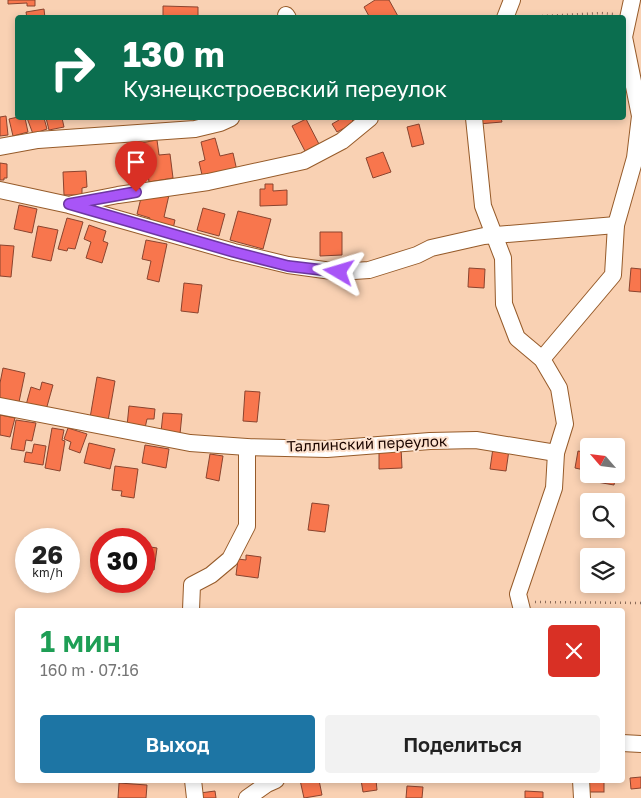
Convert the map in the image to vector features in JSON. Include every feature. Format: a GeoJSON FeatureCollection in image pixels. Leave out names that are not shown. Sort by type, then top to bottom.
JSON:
{"type":"FeatureCollection","features":[{"type":"Feature","properties":{"kind":"street"},"geometry":{"type":"LineString","coordinates":[[506,15],[512,0]]}},
{"type":"Feature","properties":{"kind":"street"},"geometry":{"type":"LineString","coordinates":[[626,27],[630,7]]}},
{"type":"Feature","properties":{"kind":"street"},"geometry":{"type":"LineString","coordinates":[[542,359],[613,274],[616,225],[635,158],[640,116],[626,47]]}},
{"type":"Feature","properties":{"kind":"street"},"geometry":{"type":"LineString","coordinates":[[0,148],[38,140],[195,129],[227,120]]}},
{"type":"Feature","properties":{"kind":"street"},"geometry":{"type":"LineString","coordinates":[[69,204],[208,182],[304,161],[342,141],[367,120]]}},
{"type":"Feature","properties":{"kind":"street"},"geometry":{"type":"LineString","coordinates":[[474,120],[483,206],[503,258],[504,304],[517,338],[542,359],[559,388],[565,424],[556,453],[554,488],[518,594],[521,606]]}},
{"type":"Feature","properties":{"kind":"street"},"geometry":{"type":"LineString","coordinates":[[0,190],[69,204],[288,266],[339,272],[369,270],[417,255],[432,248],[484,236],[616,225]]}},
{"type":"Feature","properties":{"kind":"street","name":"Таллинский переулок"},"geometry":{"type":"LineString","coordinates":[[0,406],[190,443],[247,447],[327,449],[430,441],[476,440],[556,453]]}},
{"type":"Feature","properties":{"kind":"street"},"geometry":{"type":"LineString","coordinates":[[191,608],[192,584],[211,576],[230,559],[247,526],[247,447]]}},
{"type":"Feature","properties":{"kind":"street"},"geometry":{"type":"LineString","coordinates":[[625,743],[641,744]]}},
{"type":"Feature","properties":{"kind":"street"},"geometry":{"type":"LineString","coordinates":[[193,783],[195,798]]}},
{"type":"Feature","properties":{"kind":"street"},"geometry":{"type":"LineString","coordinates":[[247,798],[269,783]]}},
{"type":"Feature","properties":{"kind":"street"},"geometry":{"type":"LineString","coordinates":[[581,783],[582,798]]}},
{"type":"Feature","properties":{"kind":"path"},"geometry":{"type":"LineString","coordinates":[[560,15],[602,13],[630,7]]}},
{"type":"Feature","properties":{"kind":"path"},"geometry":{"type":"LineString","coordinates":[[521,606],[641,603]]}},
{"type":"Feature","properties":{"kind":"building"},"geometry":{"type":"Polygon","coordinates":[[[8,0],[35,0],[35,6],[27,6],[27,3],[8,4],[8,0]]]}},
{"type":"Feature","properties":{"kind":"building"},"geometry":{"type":"Polygon","coordinates":[[[375,0],[389,0],[397,15],[368,15],[364,7],[375,0]]]}},
{"type":"Feature","properties":{"kind":"building"},"geometry":{"type":"Polygon","coordinates":[[[163,6],[198,7],[198,15],[163,15],[163,6]]]}},
{"type":"Feature","properties":{"kind":"building"},"geometry":{"type":"Polygon","coordinates":[[[44,9],[45,15],[26,15],[26,12],[44,9]]]}},
{"type":"Feature","properties":{"kind":"building"},"geometry":{"type":"Polygon","coordinates":[[[6,116],[8,135],[0,136],[0,117],[6,116]]]}},
{"type":"Feature","properties":{"kind":"building"},"geometry":{"type":"Polygon","coordinates":[[[15,118],[15,120],[25,120],[28,132],[13,136],[9,119],[15,118]]]}},
{"type":"Feature","properties":{"kind":"building"},"geometry":{"type":"Polygon","coordinates":[[[28,120],[45,120],[47,129],[33,134],[28,120]]]}},
{"type":"Feature","properties":{"kind":"building"},"geometry":{"type":"Polygon","coordinates":[[[46,120],[62,120],[64,127],[49,130],[46,120]]]}},
{"type":"Feature","properties":{"kind":"building"},"geometry":{"type":"Polygon","coordinates":[[[307,120],[320,146],[306,153],[292,126],[307,120]]]}},
{"type":"Feature","properties":{"kind":"building"},"geometry":{"type":"Polygon","coordinates":[[[339,120],[352,120],[354,123],[337,132],[332,124],[339,120]]]}},
{"type":"Feature","properties":{"kind":"building"},"geometry":{"type":"Polygon","coordinates":[[[477,120],[502,120],[502,122],[478,124],[477,120]]]}},
{"type":"Feature","properties":{"kind":"building"},"geometry":{"type":"Polygon","coordinates":[[[419,124],[424,144],[412,147],[407,127],[419,124]]]}},
{"type":"Feature","properties":{"kind":"building"},"geometry":{"type":"Polygon","coordinates":[[[215,138],[220,156],[233,153],[237,171],[203,179],[199,162],[205,160],[201,142],[215,138]]]}},
{"type":"Feature","properties":{"kind":"building"},"geometry":{"type":"Polygon","coordinates":[[[157,140],[159,155],[170,154],[173,178],[149,182],[146,160],[153,159],[152,151],[143,152],[141,143],[157,140]]]}},
{"type":"Feature","properties":{"kind":"building"},"geometry":{"type":"Polygon","coordinates":[[[383,152],[391,172],[373,178],[366,158],[383,152]]]}},
{"type":"Feature","properties":{"kind":"building"},"geometry":{"type":"Polygon","coordinates":[[[0,163],[7,164],[7,178],[4,178],[4,180],[0,180],[0,163]]]}},
{"type":"Feature","properties":{"kind":"building"},"geometry":{"type":"Polygon","coordinates":[[[86,171],[87,187],[82,188],[82,195],[64,195],[63,172],[86,171]]]}},
{"type":"Feature","properties":{"kind":"building"},"geometry":{"type":"Polygon","coordinates":[[[265,184],[273,184],[273,191],[287,190],[287,205],[260,206],[260,189],[265,189],[265,184]]]}},
{"type":"Feature","properties":{"kind":"building"},"geometry":{"type":"Polygon","coordinates":[[[169,195],[164,217],[175,220],[173,229],[148,223],[150,218],[137,214],[141,198],[169,195]]]}},
{"type":"Feature","properties":{"kind":"building"},"geometry":{"type":"Polygon","coordinates":[[[19,205],[37,209],[32,233],[14,229],[19,205]]]}},
{"type":"Feature","properties":{"kind":"building"},"geometry":{"type":"Polygon","coordinates":[[[203,208],[225,214],[219,236],[197,230],[203,208]]]}},
{"type":"Feature","properties":{"kind":"building"},"geometry":{"type":"Polygon","coordinates":[[[238,211],[271,219],[263,249],[230,240],[238,211]]]}},
{"type":"Feature","properties":{"kind":"building"},"geometry":{"type":"Polygon","coordinates":[[[67,218],[83,222],[75,249],[68,248],[67,251],[58,249],[67,218]]]}},
{"type":"Feature","properties":{"kind":"building"},"geometry":{"type":"Polygon","coordinates":[[[89,225],[106,231],[103,241],[108,243],[102,263],[86,258],[91,242],[84,239],[89,225]]]}},
{"type":"Feature","properties":{"kind":"building"},"geometry":{"type":"Polygon","coordinates":[[[38,226],[58,230],[51,261],[32,257],[38,226]]]}},
{"type":"Feature","properties":{"kind":"building"},"geometry":{"type":"Polygon","coordinates":[[[320,232],[342,232],[342,255],[320,256],[320,232]]]}},
{"type":"Feature","properties":{"kind":"building"},"geometry":{"type":"Polygon","coordinates":[[[146,240],[167,244],[159,282],[147,279],[151,261],[142,259],[146,240]]]}},
{"type":"Feature","properties":{"kind":"building"},"geometry":{"type":"Polygon","coordinates":[[[0,245],[14,246],[11,277],[0,276],[0,245]]]}},
{"type":"Feature","properties":{"kind":"building"},"geometry":{"type":"Polygon","coordinates":[[[469,268],[485,269],[484,288],[468,287],[469,268]]]}},
{"type":"Feature","properties":{"kind":"building"},"geometry":{"type":"Polygon","coordinates":[[[631,268],[641,269],[641,292],[629,291],[631,268]]]}},
{"type":"Feature","properties":{"kind":"building"},"geometry":{"type":"Polygon","coordinates":[[[184,283],[202,285],[198,313],[181,311],[184,283]]]}},
{"type":"Feature","properties":{"kind":"building"},"geometry":{"type":"Polygon","coordinates":[[[3,368],[25,373],[19,402],[0,398],[3,368]]]}},
{"type":"Feature","properties":{"kind":"building"},"geometry":{"type":"Polygon","coordinates":[[[97,377],[115,381],[108,421],[90,418],[97,377]]]}},
{"type":"Feature","properties":{"kind":"building"},"geometry":{"type":"Polygon","coordinates":[[[42,382],[53,385],[46,410],[26,405],[31,387],[40,390],[42,382]]]}},
{"type":"Feature","properties":{"kind":"building"},"geometry":{"type":"Polygon","coordinates":[[[245,391],[260,392],[257,422],[243,421],[245,391]]]}},
{"type":"Feature","properties":{"kind":"building"},"geometry":{"type":"Polygon","coordinates":[[[129,406],[155,409],[154,419],[147,419],[145,428],[127,426],[129,406]]]}},
{"type":"Feature","properties":{"kind":"building"},"geometry":{"type":"Polygon","coordinates":[[[163,413],[182,414],[180,434],[161,432],[163,413]]]}},
{"type":"Feature","properties":{"kind":"building"},"geometry":{"type":"Polygon","coordinates":[[[0,415],[15,418],[10,437],[0,435],[0,415]]]}},
{"type":"Feature","properties":{"kind":"building"},"geometry":{"type":"Polygon","coordinates":[[[16,420],[36,423],[32,441],[26,440],[24,451],[11,449],[16,420]]]}},
{"type":"Feature","properties":{"kind":"building"},"geometry":{"type":"Polygon","coordinates":[[[52,428],[64,430],[62,440],[65,441],[60,471],[45,468],[52,428]]]}},
{"type":"Feature","properties":{"kind":"building"},"geometry":{"type":"Polygon","coordinates":[[[68,428],[87,434],[80,453],[69,449],[71,442],[64,439],[68,428]]]}},
{"type":"Feature","properties":{"kind":"building"},"geometry":{"type":"Polygon","coordinates":[[[89,443],[115,449],[110,469],[84,463],[89,443]]]}},
{"type":"Feature","properties":{"kind":"building"},"geometry":{"type":"Polygon","coordinates":[[[34,444],[46,446],[43,465],[24,462],[26,452],[32,453],[34,444]]]}},
{"type":"Feature","properties":{"kind":"building"},"geometry":{"type":"Polygon","coordinates":[[[145,445],[169,449],[166,468],[142,463],[145,445]]]}},
{"type":"Feature","properties":{"kind":"building"},"geometry":{"type":"Polygon","coordinates":[[[401,447],[402,468],[379,469],[379,448],[401,447]]]}},
{"type":"Feature","properties":{"kind":"building"},"geometry":{"type":"Polygon","coordinates":[[[493,448],[509,450],[506,471],[490,469],[493,448]]]}},
{"type":"Feature","properties":{"kind":"building"},"geometry":{"type":"Polygon","coordinates":[[[578,451],[580,451],[580,469],[575,468],[578,451]]]}},
{"type":"Feature","properties":{"kind":"building"},"geometry":{"type":"Polygon","coordinates":[[[210,454],[223,456],[219,481],[206,478],[210,454]]]}},
{"type":"Feature","properties":{"kind":"building"},"geometry":{"type":"Polygon","coordinates":[[[115,466],[138,469],[134,498],[121,496],[122,491],[112,490],[115,466]]]}},
{"type":"Feature","properties":{"kind":"building"},"geometry":{"type":"Polygon","coordinates":[[[312,503],[329,505],[325,532],[308,530],[312,503]]]}},
{"type":"Feature","properties":{"kind":"building"},"geometry":{"type":"Polygon","coordinates":[[[246,555],[261,557],[258,578],[236,575],[238,559],[246,560],[246,555]]]}},
{"type":"Feature","properties":{"kind":"building"},"geometry":{"type":"Polygon","coordinates":[[[641,777],[641,788],[631,789],[630,778],[641,777]]]}},
{"type":"Feature","properties":{"kind":"building"},"geometry":{"type":"Polygon","coordinates":[[[119,783],[147,785],[146,798],[118,798],[119,783]]]}},
{"type":"Feature","properties":{"kind":"building"},"geometry":{"type":"Polygon","coordinates":[[[301,783],[320,783],[322,795],[304,798],[301,783]]]}},
{"type":"Feature","properties":{"kind":"building"},"geometry":{"type":"Polygon","coordinates":[[[362,783],[376,783],[377,790],[363,792],[362,783]]]}},
{"type":"Feature","properties":{"kind":"building"},"geometry":{"type":"Polygon","coordinates":[[[588,783],[604,783],[604,792],[588,792],[588,783]]]}},
{"type":"Feature","properties":{"kind":"building"},"geometry":{"type":"Polygon","coordinates":[[[407,786],[423,787],[422,798],[406,798],[407,786]]]}},
{"type":"Feature","properties":{"kind":"building"},"geometry":{"type":"Polygon","coordinates":[[[215,791],[216,798],[201,798],[200,793],[215,791]]]}},
{"type":"Feature","properties":{"kind":"building"},"geometry":{"type":"Polygon","coordinates":[[[525,791],[543,792],[543,798],[525,798],[525,791]]]}},
{"type":"Feature","properties":{"kind":"route"},"geometry":{"type":"LineString","coordinates":[[136,192],[69,204],[126,222],[288,266],[339,272]]}}]}
